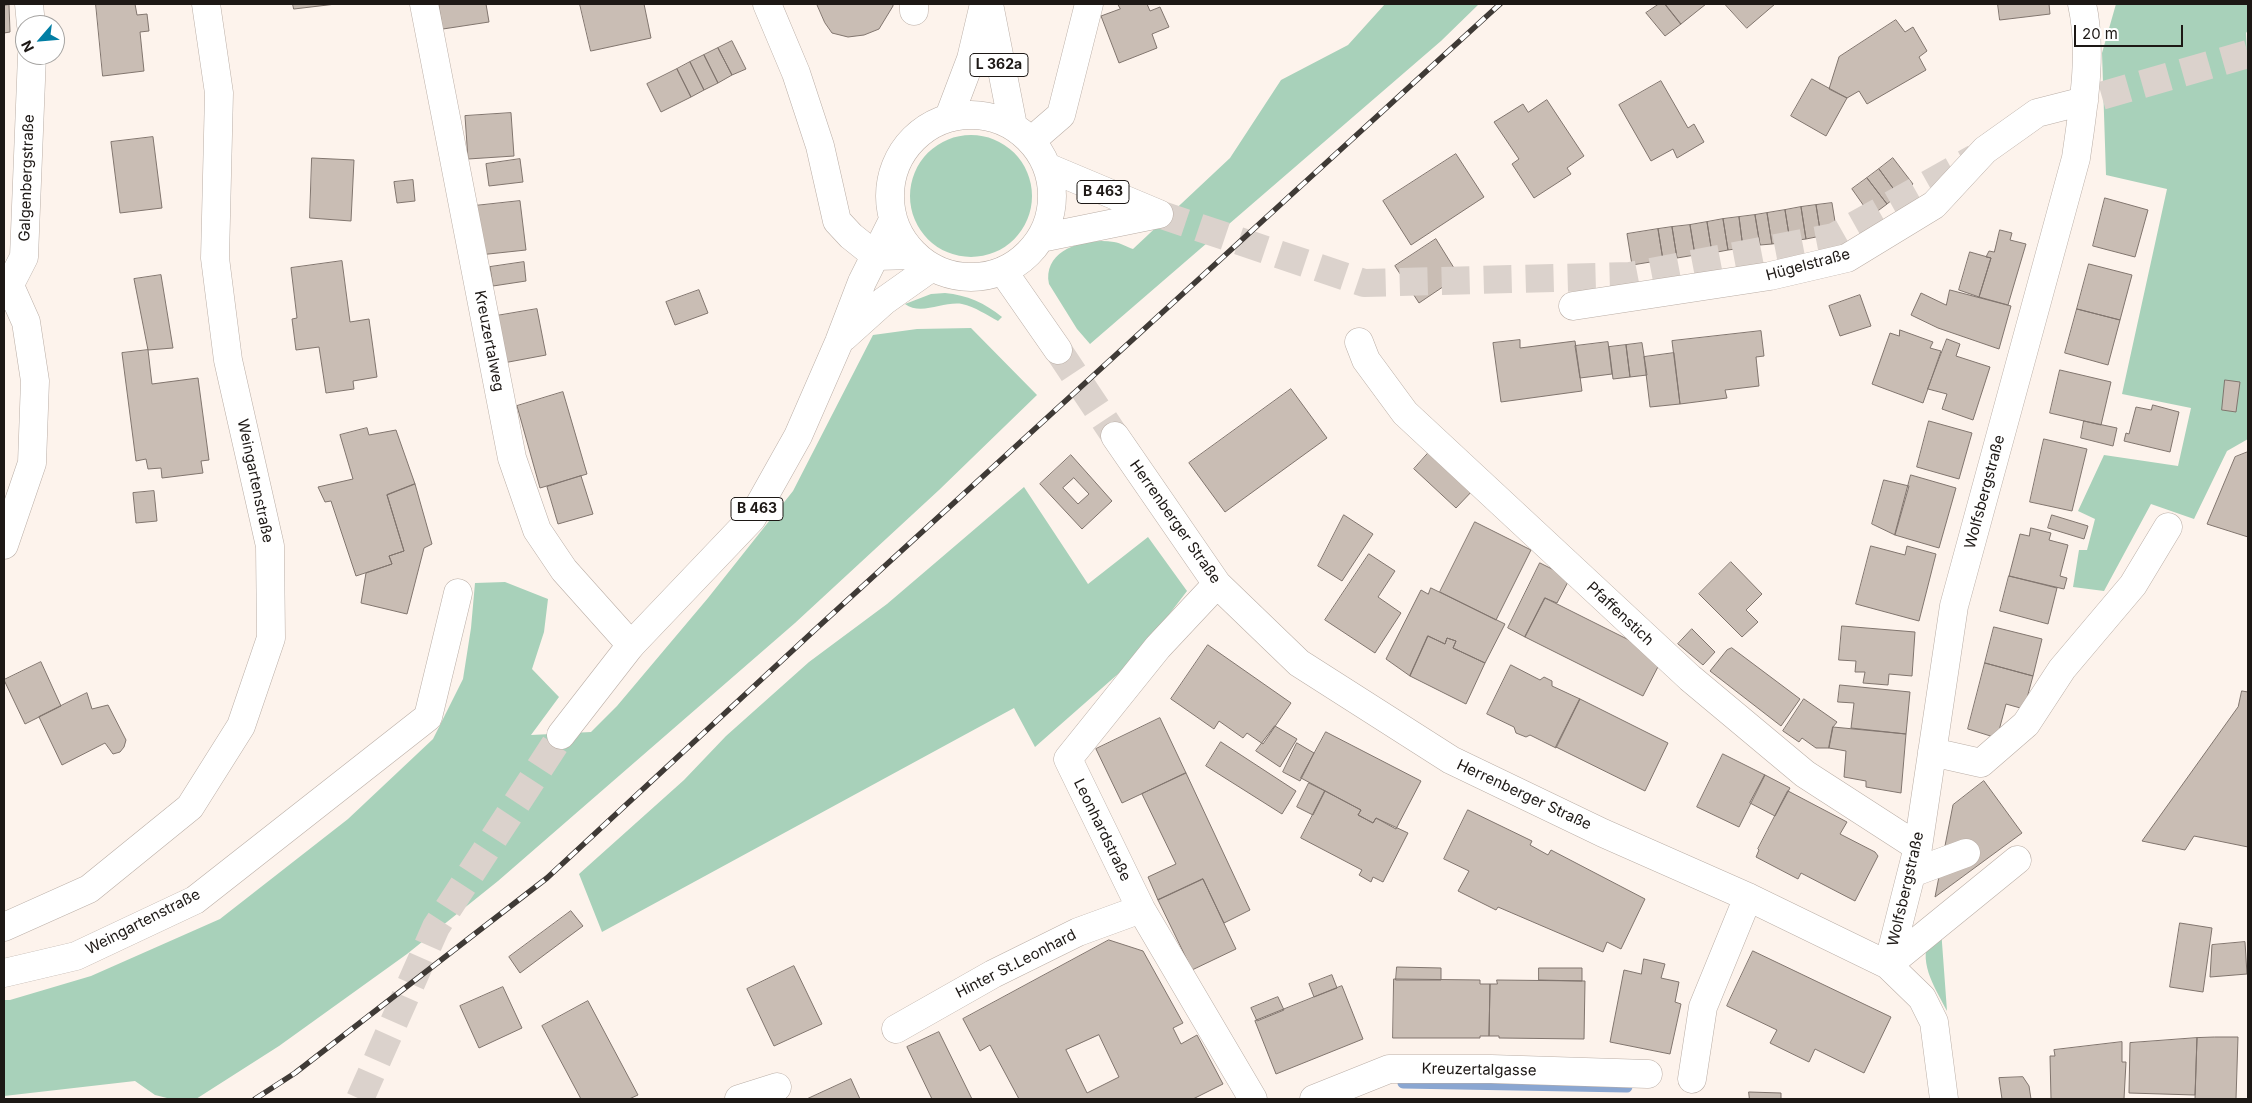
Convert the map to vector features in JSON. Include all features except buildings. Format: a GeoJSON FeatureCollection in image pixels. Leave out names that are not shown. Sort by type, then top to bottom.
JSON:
{"type":"FeatureCollection","features":[{"type":"Feature","properties":{"kind":"street","name":"Weingartenstraße"},"geometry":{"type":"LineString","coordinates":[[4,927],[89,889],[190,808],[241,726],[271,638],[270,546],[228,360],[215,258],[219,93],[206,4]]}},
{"type":"Feature","properties":{"kind":"street","name":"Kreuzertalweg"},"geometry":{"type":"LineString","coordinates":[[424,4],[512,458],[537,530],[564,570],[631,645]]}},
{"type":"Feature","properties":{"kind":"street"},"geometry":{"type":"LineString","coordinates":[[767,4],[796,73],[820,146],[837,221],[876,256],[924,261]]}},
{"type":"Feature","properties":{"kind":"street","name":"L 362a"},"geometry":{"type":"LineString","coordinates":[[949,117],[971,59],[984,4]]}},
{"type":"Feature","properties":{"kind":"street","name":"L 362a"},"geometry":{"type":"LineString","coordinates":[[988,4],[1022,133]]}},
{"type":"Feature","properties":{"kind":"street"},"geometry":{"type":"LineString","coordinates":[[1022,133],[1061,115],[1089,4]]}},
{"type":"Feature","properties":{"kind":"street","name":"Wolfsbergstraße"},"geometry":{"type":"LineString","coordinates":[[1888,965],[1918,847],[1954,606],[2076,158],[2084,101],[2086,10]]}},
{"type":"Feature","properties":{"kind":"street","name":"Galgenbergstraße"},"geometry":{"type":"LineString","coordinates":[[7,291],[24,257],[32,65]]}},
{"type":"Feature","properties":{"kind":"street","name":"Hügelstraße"},"geometry":{"type":"LineString","coordinates":[[1573,306],[1770,276],[1847,258],[1934,205],[1985,150],[2037,113],[2084,101]]}},
{"type":"Feature","properties":{"kind":"street"},"geometry":{"type":"LineString","coordinates":[[970,114],[993,117],[1022,133],[1041,153],[1047,167],[1052,190],[1051,215],[1041,238],[1024,258],[1003,271],[979,277],[955,276],[924,261],[902,239],[893,220],[890,194],[895,167],[908,144],[928,126],[949,117],[970,114]]}},
{"type":"Feature","properties":{"kind":"street","name":"B 463"},"geometry":{"type":"LineString","coordinates":[[1041,238],[1160,214],[1047,167]]}},
{"type":"Feature","properties":{"kind":"street","name":"B 463"},"geometry":{"type":"LineString","coordinates":[[561,735],[631,645],[752,518],[798,436],[840,342],[862,282],[893,220]]}},
{"type":"Feature","properties":{"kind":"street","name":"B 463"},"geometry":{"type":"LineString","coordinates":[[840,342],[924,261]]}},
{"type":"Feature","properties":{"kind":"street"},"geometry":{"type":"LineString","coordinates":[[1003,271],[1058,350]]}},
{"type":"Feature","properties":{"kind":"street"},"geometry":{"type":"LineString","coordinates":[[4,545],[32,463],[35,381],[26,322],[7,291]]}},
{"type":"Feature","properties":{"kind":"street","name":"Pfaffenstich"},"geometry":{"type":"LineString","coordinates":[[1359,342],[1366,360],[1405,413],[1690,678],[1805,774],[1918,847]]}},
{"type":"Feature","properties":{"kind":"street","name":"Herrenberger Straße"},"geometry":{"type":"LineString","coordinates":[[1115,436],[1217,584],[1299,663],[1451,760],[1603,833],[1748,897],[1888,965],[1922,998],[1934,1022],[1944,1099]]}},
{"type":"Feature","properties":{"kind":"street"},"geometry":{"type":"LineString","coordinates":[[1932,752],[1982,763],[2026,724],[2062,669],[2133,585],[2168,527]]}},
{"type":"Feature","properties":{"kind":"street","name":"Leonhardstraße"},"geometry":{"type":"LineString","coordinates":[[1217,584],[1158,647],[1068,759],[1141,909],[1253,1099]]}},
{"type":"Feature","properties":{"kind":"street","name":"Weingartenstraße"},"geometry":{"type":"LineString","coordinates":[[4,973],[76,956],[195,900],[428,717],[458,593]]}},
{"type":"Feature","properties":{"kind":"street"},"geometry":{"type":"LineString","coordinates":[[1912,873],[1966,853]]}},
{"type":"Feature","properties":{"kind":"street"},"geometry":{"type":"LineString","coordinates":[[1888,965],[2016,860]]}},
{"type":"Feature","properties":{"kind":"street"},"geometry":{"type":"LineString","coordinates":[[1692,1079],[1703,1007],[1748,897]]}},
{"type":"Feature","properties":{"kind":"street","name":"Hinter St.Leonhard"},"geometry":{"type":"LineString","coordinates":[[896,1029],[993,974],[1078,932],[1141,909]]}},
{"type":"Feature","properties":{"kind":"street","name":"Kreuzertalgasse"},"geometry":{"type":"LineString","coordinates":[[1314,1099],[1388,1070],[1491,1070],[1648,1074]]}},
{"type":"Feature","properties":{"kind":"street"},"geometry":{"type":"LineString","coordinates":[[739,1099],[777,1087]]}},
{"type":"Feature","properties":{"kind":"green space"},"geometry":{"type":"Polygon","coordinates":[[[1385,4],[1479,4],[1441,41],[1090,344],[1077,329],[1049,284],[1049,272],[1052,262],[1059,254],[1069,248],[1091,242],[1114,242],[1133,249],[1230,158],[1281,80],[1348,45],[1385,4]]]}},
{"type":"Feature","properties":{"kind":"green space"},"geometry":{"type":"Polygon","coordinates":[[[2116,4],[2248,4],[2248,30],[2246,33],[2248,75],[2248,439],[2227,451],[2194,519],[2151,504],[2104,591],[2073,587],[2079,550],[2087,550],[2095,519],[2078,511],[2104,455],[2178,466],[2191,408],[2122,394],[2167,189],[2106,175],[2102,53],[2116,4]]]}},
{"type":"Feature","properties":{"kind":"green space"},"geometry":{"type":"Polygon","coordinates":[[[971,135],[994,139],[1014,153],[1028,173],[1032,196],[1028,219],[1014,239],[994,253],[971,257],[948,253],[928,239],[914,219],[910,196],[914,173],[928,153],[948,139],[971,135]]]}},
{"type":"Feature","properties":{"kind":"green space"},"geometry":{"type":"Polygon","coordinates":[[[945,293],[975,300],[1002,317],[998,321],[962,304],[948,304],[918,309],[905,304],[931,294],[945,293]]]}},
{"type":"Feature","properties":{"kind":"green space"},"geometry":{"type":"Polygon","coordinates":[[[971,328],[1037,395],[939,490],[795,623],[498,881],[407,954],[279,1046],[196,1099],[171,1099],[155,1095],[135,1081],[4,1096],[4,1000],[10,1000],[91,976],[220,919],[348,819],[433,739],[463,679],[471,628],[475,583],[505,582],[548,599],[544,632],[532,669],[559,697],[531,735],[591,732],[617,706],[708,598],[793,491],[873,335],[917,329],[971,328]]]}},
{"type":"Feature","properties":{"kind":"green space"},"geometry":{"type":"Polygon","coordinates":[[[1024,487],[1088,584],[1148,537],[1187,591],[1135,659],[1035,747],[1014,708],[602,932],[579,874],[684,780],[726,736],[809,662],[887,604],[1024,487]]]}},
{"type":"Feature","properties":{"kind":"green space"},"geometry":{"type":"Polygon","coordinates":[[[1941,929],[1947,1011],[1930,977],[1926,958],[1929,940],[1941,929]]]}},
{"type":"Feature","properties":{"kind":"waterway"},"geometry":{"type":"LineString","coordinates":[[1403,1083],[1627,1087]]}},
{"type":"Feature","properties":{"kind":"tunnel"},"geometry":{"type":"LineString","coordinates":[[2062,109],[2069,105],[2248,54]]}},
{"type":"Feature","properties":{"kind":"tunnel"},"geometry":{"type":"LineString","coordinates":[[1159,214],[1364,283],[1630,276],[1834,237],[1975,158]]}},
{"type":"Feature","properties":{"kind":"tunnel"},"geometry":{"type":"LineString","coordinates":[[1058,350],[1115,436]]}},
{"type":"Feature","properties":{"kind":"tunnel"},"geometry":{"type":"LineString","coordinates":[[360,1099],[436,927],[561,735]]}},
{"type":"Feature","properties":{"kind":"railway"},"geometry":{"type":"LineString","coordinates":[[255,1099],[295,1073],[547,878],[818,627],[1500,4]]}}]}
